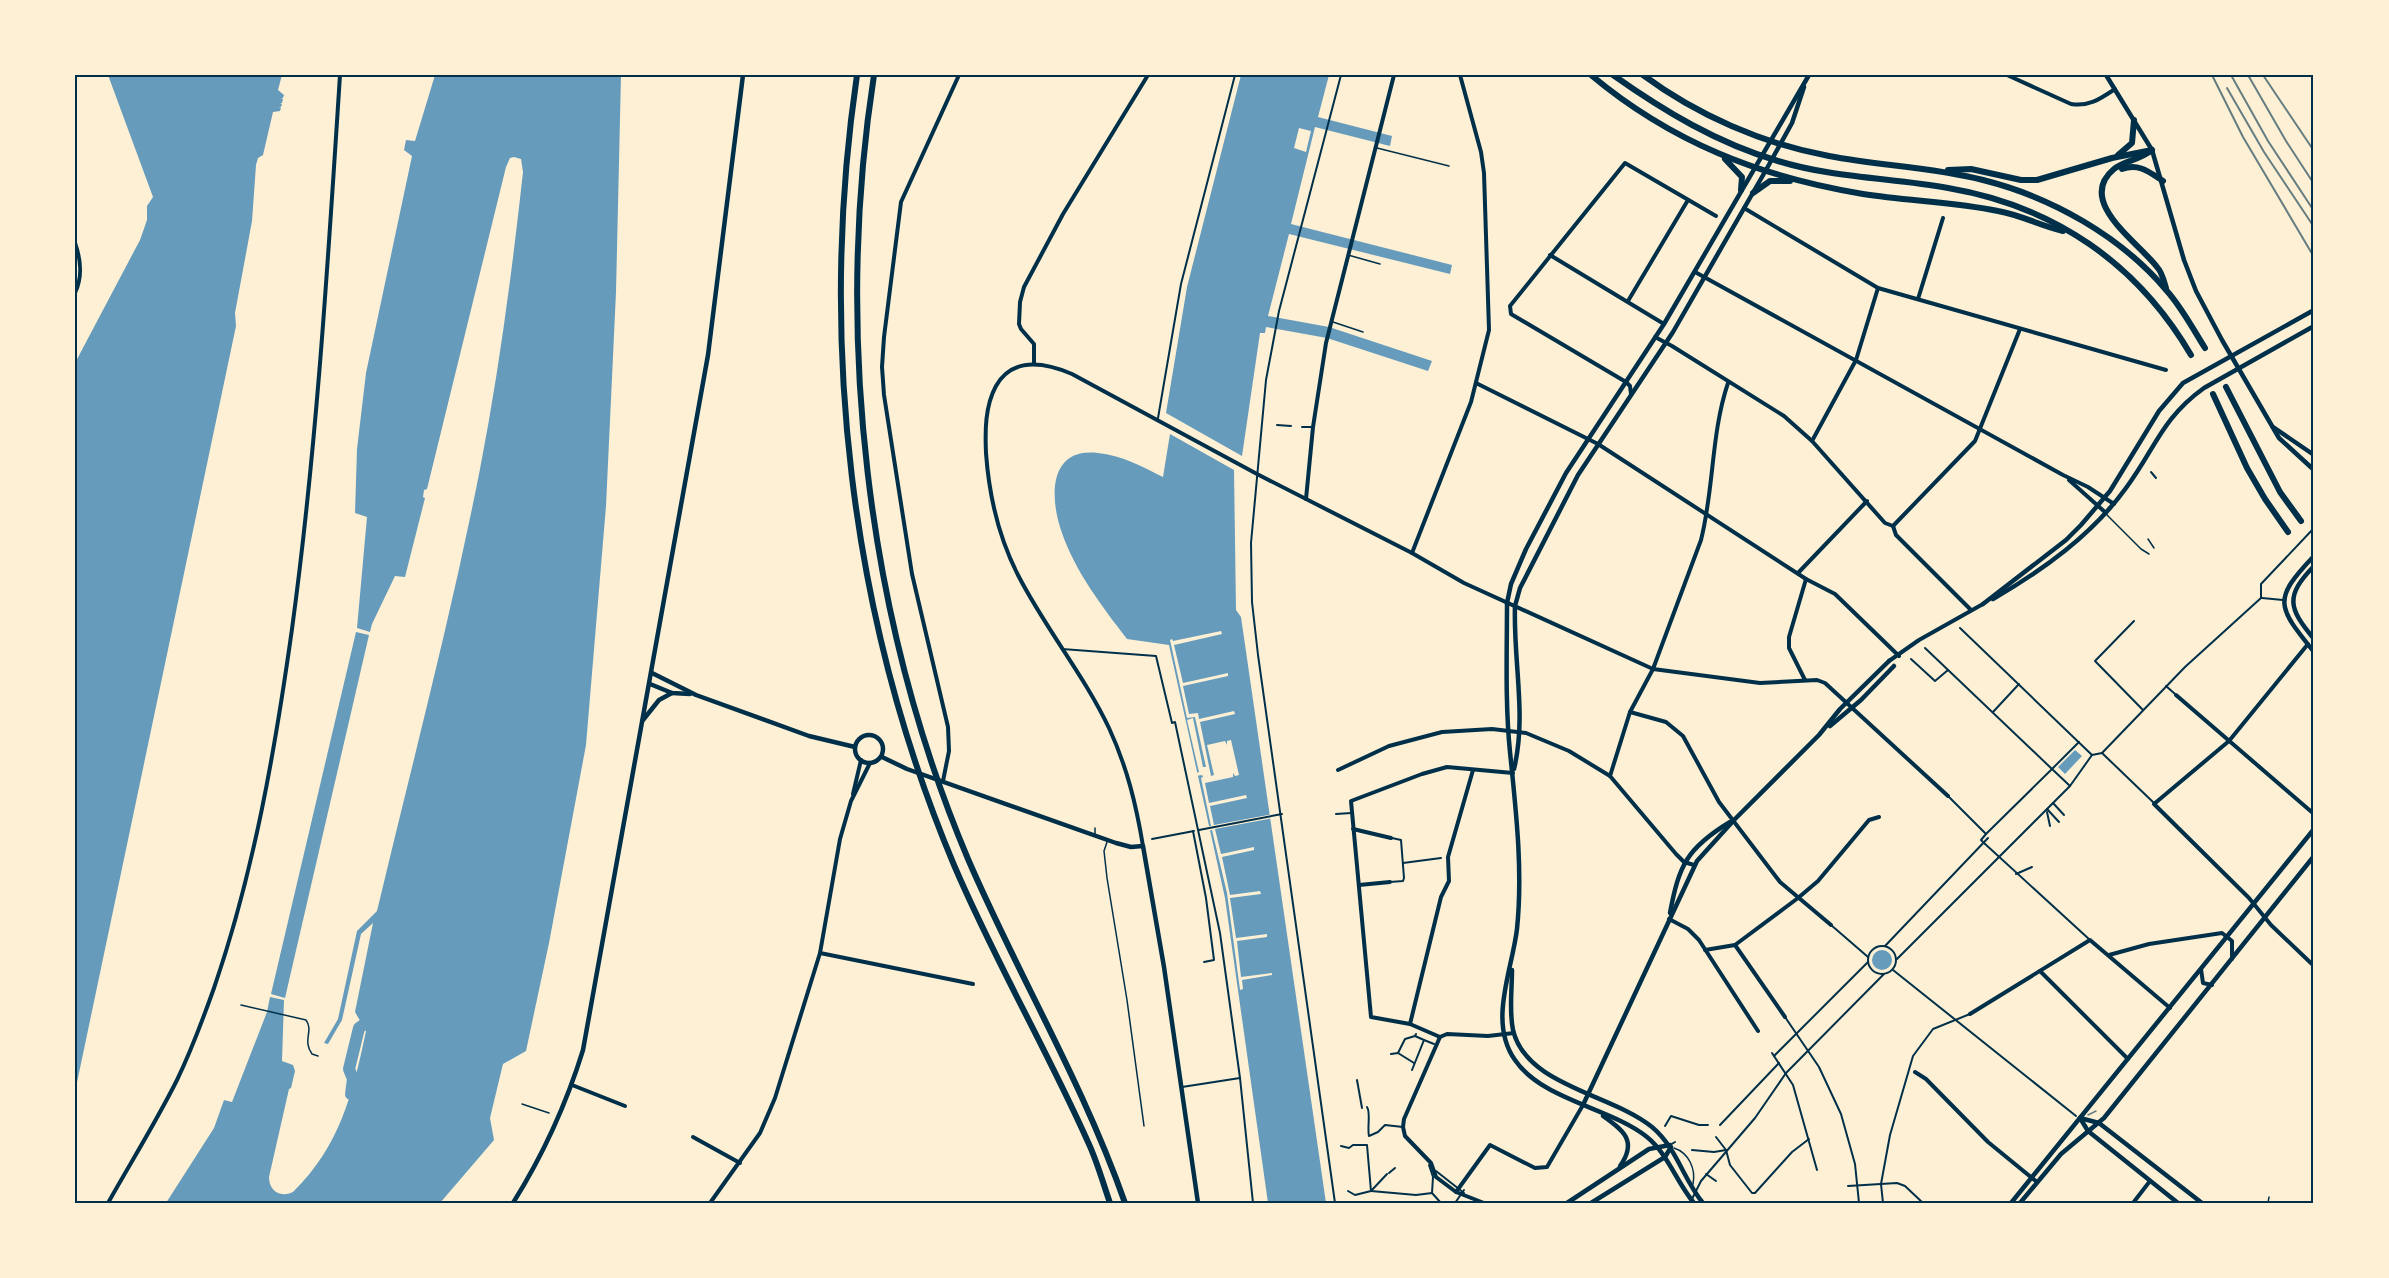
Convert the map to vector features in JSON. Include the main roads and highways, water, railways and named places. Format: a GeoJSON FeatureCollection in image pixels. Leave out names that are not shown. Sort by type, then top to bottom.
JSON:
{"type":"FeatureCollection","features":[{"type":"Feature","properties":{"kind":"highway"},"geometry":{"type":"LineString","coordinates":[[857,75],[846,190],[842,262],[842,329],[845,416],[856,512],[870,590],[887,665],[909,741],[953,862],[1089,1145],[1110,1203]]}},
{"type":"Feature","properties":{"kind":"highway"},"geometry":{"type":"LineString","coordinates":[[874,75],[862,190],[858,330],[862,415],[886,585],[903,661],[924,736],[967,856],[1016,963],[1079,1089],[1125,1203]]}},
{"type":"Feature","properties":{"kind":"highway"},"geometry":{"type":"LineString","coordinates":[[1591,75],[1645,116],[1681,136],[1722,156],[1803,182]]}},
{"type":"Feature","properties":{"kind":"highway"},"geometry":{"type":"LineString","coordinates":[[1613,75],[1655,104],[1692,125],[1753,153],[1823,172],[1948,188],[1981,195],[2034,213],[2073,233],[2113,261],[2157,304],[2191,355]]}},
{"type":"Feature","properties":{"kind":"highway"},"geometry":{"type":"LineString","coordinates":[[1643,75],[1682,101],[1719,120],[1787,146],[1831,156],[1939,170],[2005,186],[2060,209],[2105,235],[2128,253],[2168,291]]}},
{"type":"Feature","properties":{"kind":"highway"},"geometry":{"type":"LineString","coordinates":[[2112,158],[2126,151],[2132,143],[2134,120]]}},
{"type":"Feature","properties":{"kind":"highway"},"geometry":{"type":"LineString","coordinates":[[1939,170],[1971,169],[2021,180],[2037,180],[2112,158],[2152,150]]}},
{"type":"Feature","properties":{"kind":"highway"},"geometry":{"type":"LineString","coordinates":[[2152,150],[2139,160],[2118,167],[2106,179],[2102,194],[2105,208],[2117,225],[2159,268],[2168,291],[2205,348]]}},
{"type":"Feature","properties":{"kind":"highway"},"geometry":{"type":"LineString","coordinates":[[1722,156],[1742,177],[1741,190]]}},
{"type":"Feature","properties":{"kind":"highway"},"geometry":{"type":"LineString","coordinates":[[2106,179],[2121,169],[2135,166],[2144,168],[2163,181]]}},
{"type":"Feature","properties":{"kind":"highway"},"geometry":{"type":"LineString","coordinates":[[1753,193],[1765,183],[1775,180],[1803,182],[1865,194],[1996,210],[2017,215],[2044,227],[2073,233]]}},
{"type":"Feature","properties":{"kind":"highway"},"geometry":{"type":"LineString","coordinates":[[2226,387],[2280,492],[2301,521]]}},
{"type":"Feature","properties":{"kind":"highway"},"geometry":{"type":"LineString","coordinates":[[2213,394],[2247,468],[2288,532]]}},
{"type":"Feature","properties":{"kind":"main road"},"geometry":{"type":"LineString","coordinates":[[513,1203],[532,1172],[572,1085],[583,1050],[708,355],[743,75]]}},
{"type":"Feature","properties":{"kind":"main road"},"geometry":{"type":"LineString","coordinates":[[1703,1203],[1693,1199],[1665,1157],[1635,1128],[1583,1105],[1527,1073],[1508,1050],[1503,1034],[1504,1003],[1512,962],[1520,872],[1509,730],[1507,603],[1511,584],[1526,549],[1566,473],[1664,324],[1809,75]]}},
{"type":"Feature","properties":{"kind":"main road"},"geometry":{"type":"LineString","coordinates":[[2106,75],[2152,150],[2163,181],[2176,237],[2184,260],[2196,291],[2230,356],[2281,441],[2314,470]]}},
{"type":"Feature","properties":{"kind":"main road"},"geometry":{"type":"LineString","coordinates":[[1513,772],[1517,755],[1518,731],[1515,606],[1520,588],[1559,509],[1598,444],[1666,342],[1766,170],[1796,114],[1805,82]]}},
{"type":"Feature","properties":{"kind":"main road"},"geometry":{"type":"LineString","coordinates":[[2314,310],[2182,383],[2170,396],[2098,505],[2066,540],[1983,604],[2005,592],[2079,540],[2114,504],[2138,472],[2159,435],[2177,410],[2204,388],[2314,326]]}},
{"type":"Feature","properties":{"kind":"main road"},"geometry":{"type":"LineString","coordinates":[[2274,427],[2314,455]]}},
{"type":"Feature","properties":{"kind":"main road"},"geometry":{"type":"LineString","coordinates":[[2314,556],[2292,579],[2281,600],[2288,617],[2314,652]]}},
{"type":"Feature","properties":{"kind":"main road"},"geometry":{"type":"LineString","coordinates":[[2314,566],[2304,576],[2294,592],[2293,607],[2301,623],[2314,639]]}},
{"type":"Feature","properties":{"kind":"main road"},"geometry":{"type":"LineString","coordinates":[[1583,1105],[1694,865],[1734,820],[1889,661]]}},
{"type":"Feature","properties":{"kind":"main road"},"geometry":{"type":"LineString","coordinates":[[1819,735],[1853,707],[1894,666]]}},
{"type":"Feature","properties":{"kind":"main road"},"geometry":{"type":"LineString","coordinates":[[652,673],[693,694],[809,736],[855,747]]}},
{"type":"Feature","properties":{"kind":"main road"},"geometry":{"type":"LineString","coordinates":[[650,684],[672,693],[693,694]]}},
{"type":"Feature","properties":{"kind":"main road"},"geometry":{"type":"LineString","coordinates":[[644,720],[659,700],[672,693]]}},
{"type":"Feature","properties":{"kind":"main road"},"geometry":{"type":"LineString","coordinates":[[869,735],[875,736],[884,747],[882,757],[870,763],[861,760],[855,747],[862,737],[869,735]]}},
{"type":"Feature","properties":{"kind":"main road"},"geometry":{"type":"LineString","coordinates":[[882,757],[907,769],[1107,840],[1128,846],[1143,846],[1182,1087],[1198,1203]]}},
{"type":"Feature","properties":{"kind":"main road"},"geometry":{"type":"LineString","coordinates":[[1669,919],[1676,884],[1684,862],[1697,845],[1734,820]]}},
{"type":"Feature","properties":{"kind":"main road"},"geometry":{"type":"LineString","coordinates":[[2020,1203],[2078,1117],[2170,1008],[2314,829]]}},
{"type":"Feature","properties":{"kind":"main road"},"geometry":{"type":"LineString","coordinates":[[2011,1203],[2061,1154],[2099,1123],[2314,856]]}},
{"type":"Feature","properties":{"kind":"main road"},"geometry":{"type":"LineString","coordinates":[[1512,962],[1511,1012],[1514,1033],[1518,1046],[1528,1060],[1557,1079],[1642,1120],[1671,1146],[1692,1185],[1693,1199]]}},
{"type":"Feature","properties":{"kind":"main road"},"geometry":{"type":"LineString","coordinates":[[1599,1113],[1621,1129],[1629,1143],[1624,1160],[1614,1172]]}},
{"type":"Feature","properties":{"kind":"main road"},"geometry":{"type":"LineString","coordinates":[[2078,1117],[2099,1123],[2202,1203]]}},
{"type":"Feature","properties":{"kind":"main road"},"geometry":{"type":"LineString","coordinates":[[2078,1117],[2088,1131],[2178,1203]]}},
{"type":"Feature","properties":{"kind":"main road"},"geometry":{"type":"LineString","coordinates":[[1567,1203],[1656,1146],[1671,1146]]}},
{"type":"Feature","properties":{"kind":"main road"},"geometry":{"type":"LineString","coordinates":[[1592,1203],[1665,1157],[1671,1146]]}},
{"type":"Feature","properties":{"kind":"water"},"geometry":{"type":"Polygon","coordinates":[[[108,75],[282,75],[278,90],[284,95],[281,98],[283,99],[279,107],[280,111],[273,112],[263,155],[258,158],[256,165],[252,221],[235,313],[236,326],[75,1092],[75,363],[140,240],[147,220],[147,206],[153,197],[108,75]]]}},
{"type":"Feature","properties":{"kind":"water"},"geometry":{"type":"Polygon","coordinates":[[[435,75],[621,75],[616,292],[606,506],[586,745],[526,1051],[503,1064],[490,1118],[494,1140],[440,1203],[166,1203],[214,1128],[224,1100],[232,1102],[267,1012],[270,997],[284,1000],[282,1061],[293,1065],[295,1071],[269,1177],[269,1182],[276,1192],[288,1194],[293,1192],[322,1156],[342,1117],[356,1076],[366,1031],[355,1012],[373,923],[361,934],[342,1020],[328,1044],[324,1043],[338,1019],[357,931],[377,911],[457,580],[493,395],[510,284],[523,172],[521,159],[510,158],[427,489],[424,490],[423,497],[425,498],[405,577],[395,576],[370,632],[357,628],[367,517],[355,513],[357,449],[366,373],[412,156],[404,150],[406,140],[415,141],[435,75]]]}},
{"type":"Feature","properties":{"kind":"water"},"geometry":{"type":"Polygon","coordinates":[[[1241,75],[1329,75],[1318,117],[1392,136],[1390,146],[1315,127],[1291,224],[1452,265],[1450,274],[1289,234],[1268,316],[1329,327],[1432,361],[1428,371],[1327,338],[1266,327],[1265,333],[1260,333],[1242,456],[1166,413],[1187,287],[1241,75]]]}},
{"type":"Feature","properties":{"kind":"water"},"geometry":{"type":"Polygon","coordinates":[[[1170,434],[1234,470],[1236,610],[1241,617],[1326,1203],[1268,1203],[1225,898],[1169,645],[1127,639],[1082,575],[1062,533],[1055,506],[1056,478],[1061,467],[1069,458],[1081,453],[1107,454],[1132,462],[1163,477],[1170,434]]]}},
{"type":"Feature","properties":{"kind":"water"},"geometry":{"type":"Polygon","coordinates":[[[356,632],[369,635],[285,998],[271,994],[356,632]]]}},
{"type":"Feature","properties":{"kind":"water"},"geometry":{"type":"Polygon","coordinates":[[[2075,750],[2082,756],[2065,774],[2058,767],[2075,750]]]}},
{"type":"Feature","properties":{"kind":"water"},"geometry":{"type":"Polygon","coordinates":[[[1882,950],[1889,953],[1892,960],[1889,967],[1882,970],[1875,967],[1872,960],[1875,953],[1882,950]]]}},
{"type":"Feature","properties":{"kind":"waterway"},"geometry":{"type":"LineString","coordinates":[[351,1094],[353,1079],[349,1069],[359,1028],[363,1025]]}},
{"type":"Feature","properties":{"kind":"tram line"},"geometry":{"type":"LineString","coordinates":[[2088,1115],[2096,1111]]}},
{"type":"Feature","properties":{"kind":"railway"},"geometry":{"type":"LineString","coordinates":[[2212,75],[2243,137],[2314,257]]}},
{"type":"Feature","properties":{"kind":"railway"},"geometry":{"type":"LineString","coordinates":[[2231,75],[2268,141],[2314,211]]}},
{"type":"Feature","properties":{"kind":"railway"},"geometry":{"type":"LineString","coordinates":[[2248,75],[2314,184]]}},
{"type":"Feature","properties":{"kind":"railway"},"geometry":{"type":"LineString","coordinates":[[2263,75],[2314,151]]}},
{"type":"Feature","properties":{"kind":"railway"},"geometry":{"type":"LineString","coordinates":[[2227,88],[2264,152],[2314,227]]}}]}
